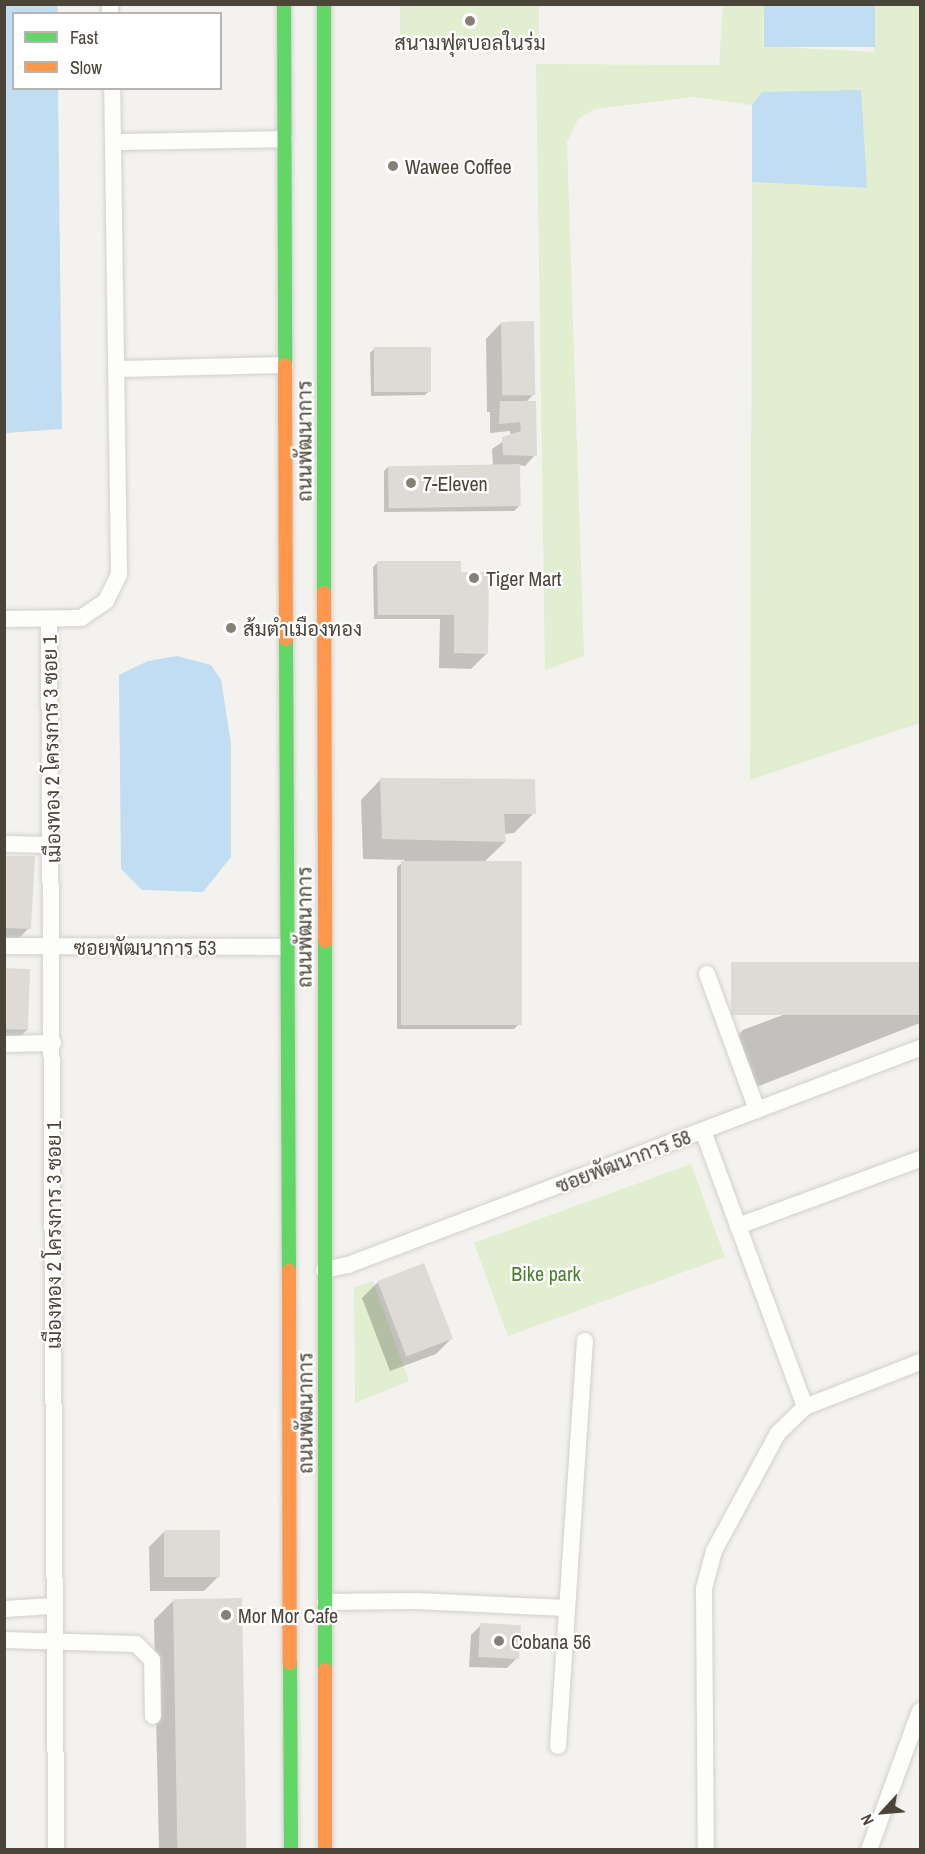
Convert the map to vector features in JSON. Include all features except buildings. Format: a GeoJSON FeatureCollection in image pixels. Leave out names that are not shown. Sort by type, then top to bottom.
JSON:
{"type":"FeatureCollection","features":[{"type":"Feature","properties":{"kind":"main road","name":"ถนนพัฒนาการ"},"geometry":{"type":"LineString","coordinates":[[284,4],[284,139],[295,249],[285,365],[291,1850]]}},
{"type":"Feature","properties":{"kind":"main road","name":"ถนนพัฒนาการ"},"geometry":{"type":"LineString","coordinates":[[324,4],[325,1850]]}},
{"type":"Feature","properties":{"kind":"main road"},"geometry":{"type":"LineString","coordinates":[[295,249],[324,250]]}},
{"type":"Feature","properties":{"kind":"main road"},"geometry":{"type":"LineString","coordinates":[[286,947],[325,933]]}},
{"type":"Feature","properties":{"kind":"main road"},"geometry":{"type":"LineString","coordinates":[[288,1269],[324,1270]]}},
{"type":"Feature","properties":{"kind":"street"},"geometry":{"type":"LineString","coordinates":[[4,619],[49,621],[81,618],[106,601],[119,574],[118,369],[112,90]]}},
{"type":"Feature","properties":{"kind":"street"},"geometry":{"type":"LineString","coordinates":[[114,142],[284,139]]}},
{"type":"Feature","properties":{"kind":"street"},"geometry":{"type":"LineString","coordinates":[[118,369],[285,365]]}},
{"type":"Feature","properties":{"kind":"street","name":"เมืองทอง 2 โครงการ 3 ซอย 1"},"geometry":{"type":"LineString","coordinates":[[49,621],[56,1850]]}},
{"type":"Feature","properties":{"kind":"street"},"geometry":{"type":"LineString","coordinates":[[4,844],[52,845]]}},
{"type":"Feature","properties":{"kind":"street","name":"ซอยพัฒนาการ 53"},"geometry":{"type":"LineString","coordinates":[[4,946],[286,947]]}},
{"type":"Feature","properties":{"kind":"street"},"geometry":{"type":"LineString","coordinates":[[706,974],[757,1110]]}},
{"type":"Feature","properties":{"kind":"street"},"geometry":{"type":"LineString","coordinates":[[4,1044],[53,1043]]}},
{"type":"Feature","properties":{"kind":"street","name":"ซอยพัฒนาการ 58"},"geometry":{"type":"LineString","coordinates":[[324,1270],[348,1264],[921,1048]]}},
{"type":"Feature","properties":{"kind":"street"},"geometry":{"type":"LineString","coordinates":[[703,1131],[805,1407]]}},
{"type":"Feature","properties":{"kind":"street"},"geometry":{"type":"LineString","coordinates":[[738,1226],[921,1159]]}},
{"type":"Feature","properties":{"kind":"street"},"geometry":{"type":"LineString","coordinates":[[558,1746],[585,1341]]}},
{"type":"Feature","properties":{"kind":"street"},"geometry":{"type":"LineString","coordinates":[[706,1850],[704,1589],[714,1551],[778,1432],[805,1407],[921,1362]]}},
{"type":"Feature","properties":{"kind":"street"},"geometry":{"type":"LineString","coordinates":[[325,1602],[416,1601],[567,1608]]}},
{"type":"Feature","properties":{"kind":"street"},"geometry":{"type":"LineString","coordinates":[[4,1609],[54,1606]]}},
{"type":"Feature","properties":{"kind":"street"},"geometry":{"type":"LineString","coordinates":[[4,1640],[136,1644],[147,1651],[152,1660],[153,1716]]}},
{"type":"Feature","properties":{"kind":"street"},"geometry":{"type":"LineString","coordinates":[[869,1850],[921,1711]]}},
{"type":"Feature","properties":{"kind":"green space"},"geometry":{"type":"Polygon","coordinates":[[[723,4],[764,5],[763,46],[874,52],[875,5],[920,5],[920,723],[750,780],[752,182],[867,188],[762,92],[752,105],[693,97],[595,109],[578,119],[567,142],[584,656],[545,670],[536,64],[719,65],[723,4]]]}},
{"type":"Feature","properties":{"kind":"green space","name":"สนามฟุตบอลในร่ม"},"geometry":{"type":"Polygon","coordinates":[[[400,5],[539,5],[539,40],[400,40],[400,5]]]}},
{"type":"Feature","properties":{"kind":"green space","name":"Bike park"},"geometry":{"type":"Polygon","coordinates":[[[691,1164],[725,1257],[508,1336],[474,1243],[691,1164]]]}},
{"type":"Feature","properties":{"kind":"green space"},"geometry":{"type":"Polygon","coordinates":[[[373,1281],[409,1381],[355,1403],[354,1287],[373,1281]]]}},
{"type":"Feature","properties":{"kind":"water"},"geometry":{"type":"Polygon","coordinates":[[[5,4],[57,5],[58,12],[12,12],[12,90],[58,90],[62,429],[5,433],[5,4]]]}},
{"type":"Feature","properties":{"kind":"water"},"geometry":{"type":"Polygon","coordinates":[[[764,5],[875,5],[875,47],[764,47],[764,5]]]}},
{"type":"Feature","properties":{"kind":"water"},"geometry":{"type":"Polygon","coordinates":[[[861,90],[867,188],[752,182],[752,105],[762,92],[861,90]]]}},
{"type":"Feature","properties":{"kind":"water"},"geometry":{"type":"Polygon","coordinates":[[[177,656],[211,665],[221,680],[231,744],[231,857],[203,892],[142,890],[121,869],[119,675],[148,661],[177,656]]]}},
{"type":"Feature","properties":{"kind":"traffic: fast"},"geometry":{"type":"LineString","coordinates":[[284,4],[285,365]]}},
{"type":"Feature","properties":{"kind":"traffic: fast"},"geometry":{"type":"LineString","coordinates":[[324,4],[324,593]]}},
{"type":"Feature","properties":{"kind":"traffic: fast"},"geometry":{"type":"LineString","coordinates":[[286,639],[289,1271]]}},
{"type":"Feature","properties":{"kind":"traffic: fast"},"geometry":{"type":"LineString","coordinates":[[325,941],[325,1670]]}},
{"type":"Feature","properties":{"kind":"traffic: fast"},"geometry":{"type":"LineString","coordinates":[[290,1663],[291,1850]]}},
{"type":"Feature","properties":{"kind":"traffic: slow"},"geometry":{"type":"LineString","coordinates":[[285,365],[286,639]]}},
{"type":"Feature","properties":{"kind":"traffic: slow"},"geometry":{"type":"LineString","coordinates":[[324,593],[325,941]]}},
{"type":"Feature","properties":{"kind":"traffic: slow"},"geometry":{"type":"LineString","coordinates":[[289,1271],[290,1663]]}},
{"type":"Feature","properties":{"kind":"traffic: slow"},"geometry":{"type":"LineString","coordinates":[[325,1670],[325,1850]]}},
{"type":"Feature","properties":{"kind":"place","name":"สนามฟุตบอลในร่ม"},"geometry":{"type":"Point","coordinates":[470,21]}},
{"type":"Feature","properties":{"kind":"place","name":"Wawee Coffee"},"geometry":{"type":"Point","coordinates":[393,166]}},
{"type":"Feature","properties":{"kind":"place","name":"7-Eleven"},"geometry":{"type":"Point","coordinates":[411,483]}},
{"type":"Feature","properties":{"kind":"place","name":"Tiger Mart"},"geometry":{"type":"Point","coordinates":[474,578]}},
{"type":"Feature","properties":{"kind":"place","name":"ส้มตำเมืองทอง"},"geometry":{"type":"Point","coordinates":[231,628]}},
{"type":"Feature","properties":{"kind":"place","name":"Mor Mor Cafe"},"geometry":{"type":"Point","coordinates":[226,1615]}},
{"type":"Feature","properties":{"kind":"place","name":"Cobana 56"},"geometry":{"type":"Point","coordinates":[499,1641]}}]}
